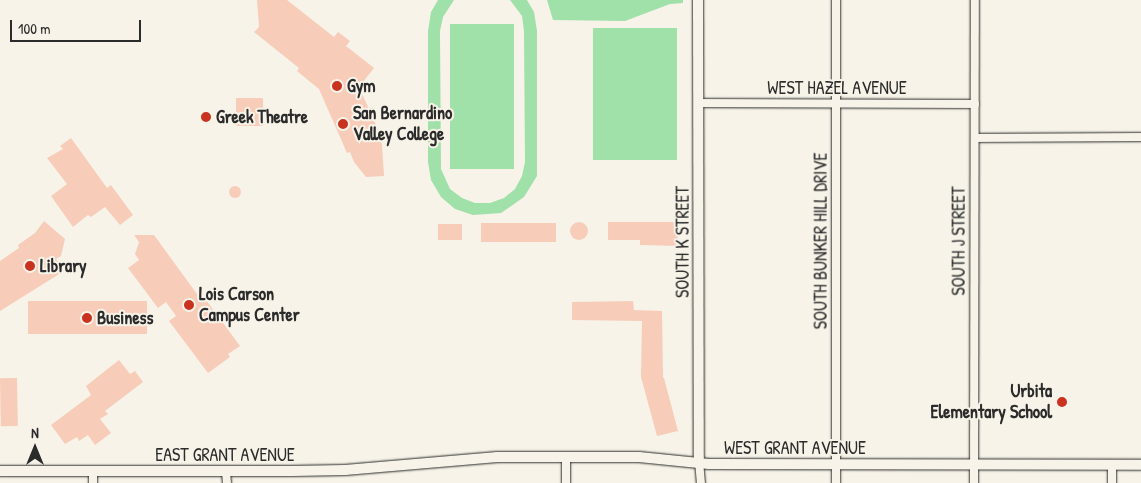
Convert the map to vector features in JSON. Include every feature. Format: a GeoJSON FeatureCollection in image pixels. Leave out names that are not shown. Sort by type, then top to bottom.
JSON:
{"type":"FeatureCollection","features":[{"type":"Feature","properties":{"kind":"street","name":"SOUTH K STREET"},"geometry":{"type":"LineString","coordinates":[[698,0],[698,461],[701,483]]}},
{"type":"Feature","properties":{"kind":"street","name":"SOUTH BUNKER HILL DRIVE"},"geometry":{"type":"LineString","coordinates":[[836,0],[836,483]]}},
{"type":"Feature","properties":{"kind":"street","name":"SOUTH J STREET"},"geometry":{"type":"LineString","coordinates":[[974,483],[975,0]]}},
{"type":"Feature","properties":{"kind":"street","name":"WEST HAZEL AVENUE"},"geometry":{"type":"LineString","coordinates":[[698,103],[975,104]]}},
{"type":"Feature","properties":{"kind":"street"},"geometry":{"type":"LineString","coordinates":[[974,138],[1141,138]]}},
{"type":"Feature","properties":{"kind":"street"},"geometry":{"type":"LineString","coordinates":[[566,457],[566,483]]}},
{"type":"Feature","properties":{"kind":"street","name":"WEST GRANT AVENUE"},"geometry":{"type":"LineString","coordinates":[[449,459],[639,457],[698,461],[710,464],[1141,466]]}},
{"type":"Feature","properties":{"kind":"street","name":"EAST GRANT AVENUE"},"geometry":{"type":"LineString","coordinates":[[0,471],[226,472],[346,470],[449,459]]}},
{"type":"Feature","properties":{"kind":"street"},"geometry":{"type":"LineString","coordinates":[[1112,465],[1112,483]]}},
{"type":"Feature","properties":{"kind":"street"},"geometry":{"type":"LineString","coordinates":[[93,471],[93,483]]}},
{"type":"Feature","properties":{"kind":"street"},"geometry":{"type":"LineString","coordinates":[[226,472],[226,483]]}},
{"type":"Feature","properties":{"kind":"green space"},"geometry":{"type":"Polygon","coordinates":[[[438,0],[454,0],[443,17],[440,31],[441,169],[450,189],[462,198],[475,203],[490,203],[504,198],[515,189],[522,176],[525,162],[524,31],[522,16],[510,0],[527,0],[534,12],[537,31],[537,176],[524,197],[501,213],[473,215],[455,209],[441,197],[431,180],[428,162],[428,31],[431,12],[438,0]]]}},
{"type":"Feature","properties":{"kind":"green space"},"geometry":{"type":"Polygon","coordinates":[[[547,0],[683,0],[683,3],[670,4],[625,21],[553,20],[547,0]]]}},
{"type":"Feature","properties":{"kind":"green space"},"geometry":{"type":"Polygon","coordinates":[[[450,24],[514,24],[514,169],[450,169],[450,24]]]}},
{"type":"Feature","properties":{"kind":"green space"},"geometry":{"type":"Polygon","coordinates":[[[593,28],[677,28],[677,160],[593,160],[593,28]]]}},
{"type":"Feature","properties":{"kind":"building","name":"Gym"},"geometry":{"type":"Polygon","coordinates":[[[257,0],[287,0],[334,37],[338,32],[350,41],[346,46],[374,68],[359,87],[382,138],[380,139],[384,176],[366,177],[354,162],[350,152],[347,153],[319,89],[297,71],[299,68],[254,32],[259,27],[257,0]]]}},
{"type":"Feature","properties":{"kind":"building"},"geometry":{"type":"Polygon","coordinates":[[[236,98],[263,98],[263,126],[236,126],[236,98]]]}},
{"type":"Feature","properties":{"kind":"building"},"geometry":{"type":"Polygon","coordinates":[[[71,138],[107,188],[111,185],[133,215],[120,225],[105,207],[91,217],[88,215],[73,227],[51,196],[67,184],[47,158],[63,149],[60,146],[71,138]]]}},
{"type":"Feature","properties":{"kind":"building"},"geometry":{"type":"Polygon","coordinates":[[[233,186],[237,186],[241,192],[237,198],[233,198],[229,194],[229,190],[233,186]]]}},
{"type":"Feature","properties":{"kind":"building","name":"Library"},"geometry":{"type":"Polygon","coordinates":[[[44,221],[65,239],[61,256],[56,259],[64,271],[0,311],[0,261],[19,248],[18,245],[35,233],[44,221]]]}},
{"type":"Feature","properties":{"kind":"building"},"geometry":{"type":"Polygon","coordinates":[[[575,222],[583,222],[588,227],[586,238],[575,240],[570,235],[570,227],[575,222]]]}},
{"type":"Feature","properties":{"kind":"building"},"geometry":{"type":"Polygon","coordinates":[[[608,222],[677,222],[678,246],[640,245],[640,240],[608,240],[608,222]]]}},
{"type":"Feature","properties":{"kind":"building"},"geometry":{"type":"Polygon","coordinates":[[[481,223],[556,223],[556,242],[481,242],[481,223]]]}},
{"type":"Feature","properties":{"kind":"building"},"geometry":{"type":"Polygon","coordinates":[[[438,224],[462,224],[462,240],[438,240],[438,224]]]}},
{"type":"Feature","properties":{"kind":"building","name":"Lois Carson Campus Center"},"geometry":{"type":"Polygon","coordinates":[[[134,235],[154,235],[202,301],[206,300],[240,346],[228,354],[230,357],[208,373],[169,321],[176,316],[166,302],[158,308],[128,268],[139,260],[135,254],[139,242],[134,235]]]}},
{"type":"Feature","properties":{"kind":"building","name":"Business"},"geometry":{"type":"Polygon","coordinates":[[[28,301],[147,301],[147,334],[28,334],[28,301]]]}},
{"type":"Feature","properties":{"kind":"building"},"geometry":{"type":"Polygon","coordinates":[[[633,301],[634,310],[662,311],[663,378],[678,431],[657,436],[641,377],[642,321],[572,320],[572,302],[633,301]]]}},
{"type":"Feature","properties":{"kind":"building"},"geometry":{"type":"Polygon","coordinates":[[[119,360],[130,374],[135,371],[143,382],[105,411],[108,414],[100,419],[111,433],[95,445],[88,435],[79,441],[77,437],[65,444],[51,425],[91,395],[86,386],[119,360]]]}},
{"type":"Feature","properties":{"kind":"building"},"geometry":{"type":"Polygon","coordinates":[[[0,378],[17,378],[18,426],[1,426],[0,378]]]}},
{"type":"Feature","properties":{"kind":"place","name":"Gym"},"geometry":{"type":"Point","coordinates":[337,86]}},
{"type":"Feature","properties":{"kind":"place","name":"Greek Theatre"},"geometry":{"type":"Point","coordinates":[206,117]}},
{"type":"Feature","properties":{"kind":"place","name":"San Bernardino Valley College"},"geometry":{"type":"Point","coordinates":[343,124]}},
{"type":"Feature","properties":{"kind":"place","name":"Library"},"geometry":{"type":"Point","coordinates":[30,266]}},
{"type":"Feature","properties":{"kind":"place","name":"Lois Carson Campus Center"},"geometry":{"type":"Point","coordinates":[189,305]}},
{"type":"Feature","properties":{"kind":"place","name":"Business"},"geometry":{"type":"Point","coordinates":[87,318]}},
{"type":"Feature","properties":{"kind":"place","name":"Urbita Elementary School"},"geometry":{"type":"Point","coordinates":[1062,402]}}]}
